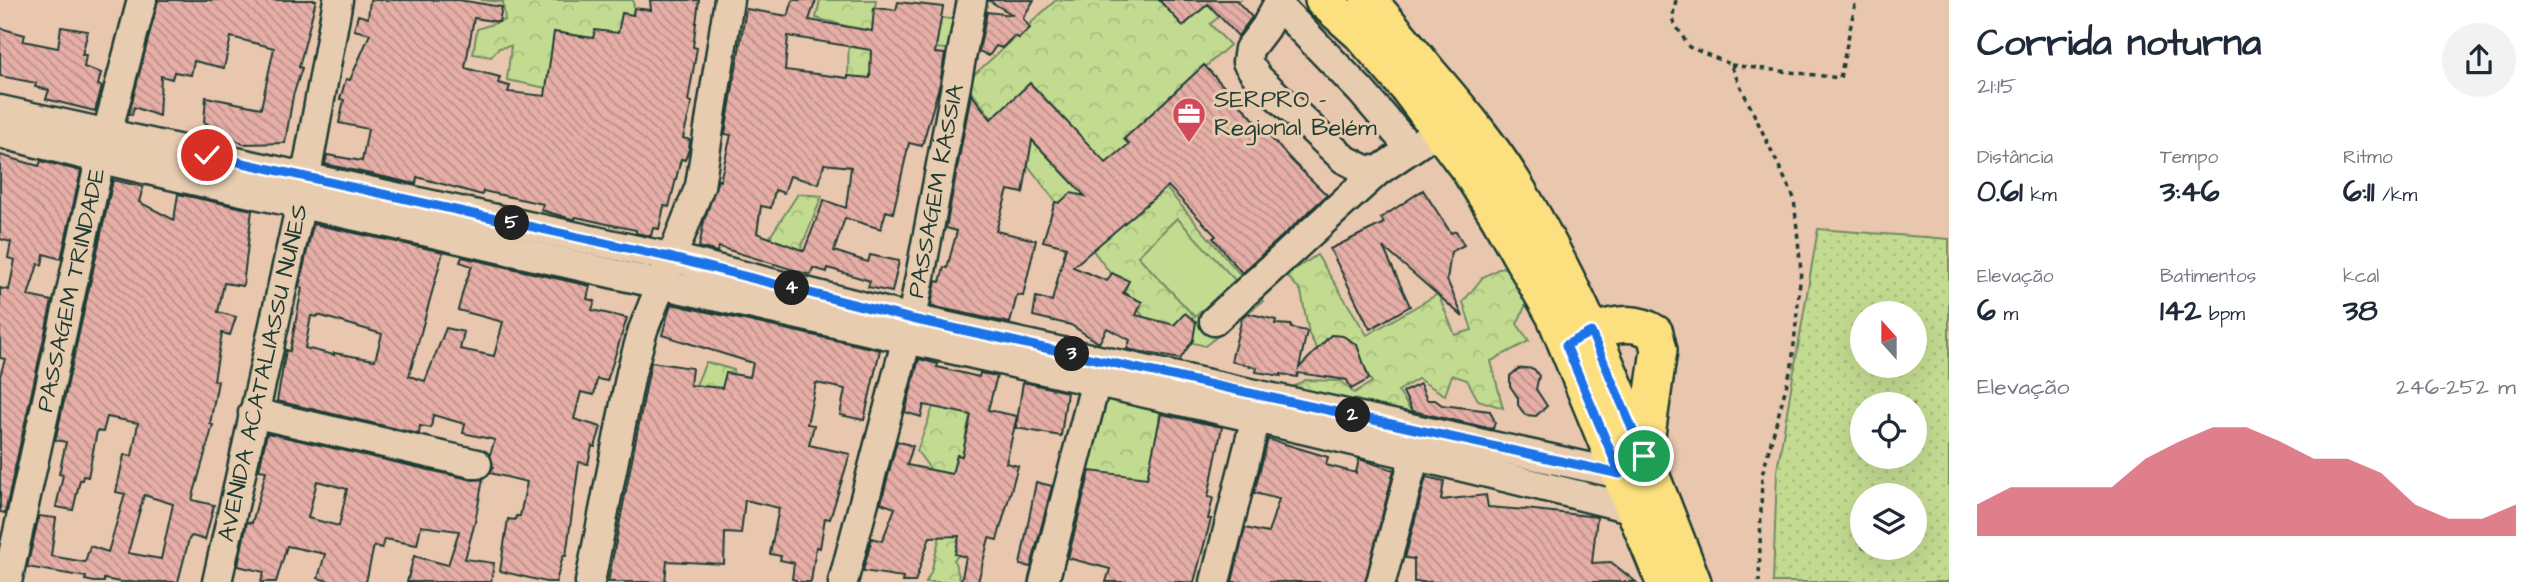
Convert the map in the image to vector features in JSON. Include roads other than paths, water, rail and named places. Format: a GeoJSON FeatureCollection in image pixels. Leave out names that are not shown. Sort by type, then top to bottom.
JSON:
{"type":"FeatureCollection","features":[{"type":"Feature","properties":{"kind":"main road"},"geometry":{"type":"LineString","coordinates":[[1323,0],[1361,34],[1407,87],[1425,139],[1469,170],[1555,317],[1579,339]]}},
{"type":"Feature","properties":{"kind":"main road"},"geometry":{"type":"LineString","coordinates":[[1368,0],[1466,116],[1513,181],[1553,254],[1579,339],[1632,465],[1693,582]]}},
{"type":"Feature","properties":{"kind":"main road"},"geometry":{"type":"LineString","coordinates":[[1579,339],[1620,324],[1644,325],[1655,333],[1659,351],[1632,465],[1634,509],[1664,582]]}},
{"type":"Feature","properties":{"kind":"street","name":"PASSAGEM TRINDADE"},"geometry":{"type":"LineString","coordinates":[[7,582],[100,160],[142,0]]}},
{"type":"Feature","properties":{"kind":"street","name":"AVENIDA ACATALIASSU NUNES"},"geometry":{"type":"LineString","coordinates":[[217,582],[304,190],[338,0]]}},
{"type":"Feature","properties":{"kind":"street"},"geometry":{"type":"LineString","coordinates":[[590,582],[642,330],[700,186],[729,0]]}},
{"type":"Feature","properties":{"kind":"street","name":"PASSAGEM KÁSSIA"},"geometry":{"type":"LineString","coordinates":[[843,582],[862,501],[910,330],[972,0]]}},
{"type":"Feature","properties":{"kind":"street"},"geometry":{"type":"LineString","coordinates":[[1214,321],[1378,171],[1425,139],[1361,91],[1279,2],[1265,28],[1249,49],[1247,62],[1258,78],[1344,159],[1364,169],[1378,171]]}},
{"type":"Feature","properties":{"kind":"street"},"geometry":{"type":"LineString","coordinates":[[0,110],[108,133],[304,190],[661,284],[910,330],[1418,442],[1632,465]]}},
{"type":"Feature","properties":{"kind":"street"},"geometry":{"type":"LineString","coordinates":[[0,134],[100,160],[304,190],[673,258],[910,330],[1096,381],[1258,407]]}},
{"type":"Feature","properties":{"kind":"street"},"geometry":{"type":"LineString","coordinates":[[1044,582],[1096,381]]}},
{"type":"Feature","properties":{"kind":"street"},"geometry":{"type":"LineString","coordinates":[[1216,582],[1258,407]]}},
{"type":"Feature","properties":{"kind":"street"},"geometry":{"type":"LineString","coordinates":[[253,413],[477,464]]}},
{"type":"Feature","properties":{"kind":"street"},"geometry":{"type":"LineString","coordinates":[[1418,442],[1471,481],[1634,509]]}},
{"type":"Feature","properties":{"kind":"street"},"geometry":{"type":"LineString","coordinates":[[1381,582],[1418,442]]}},
{"type":"Feature","properties":{"kind":"place","name":"SERPRO - Regional Belém"},"geometry":{"type":"Point","coordinates":[1189,144]}}]}
